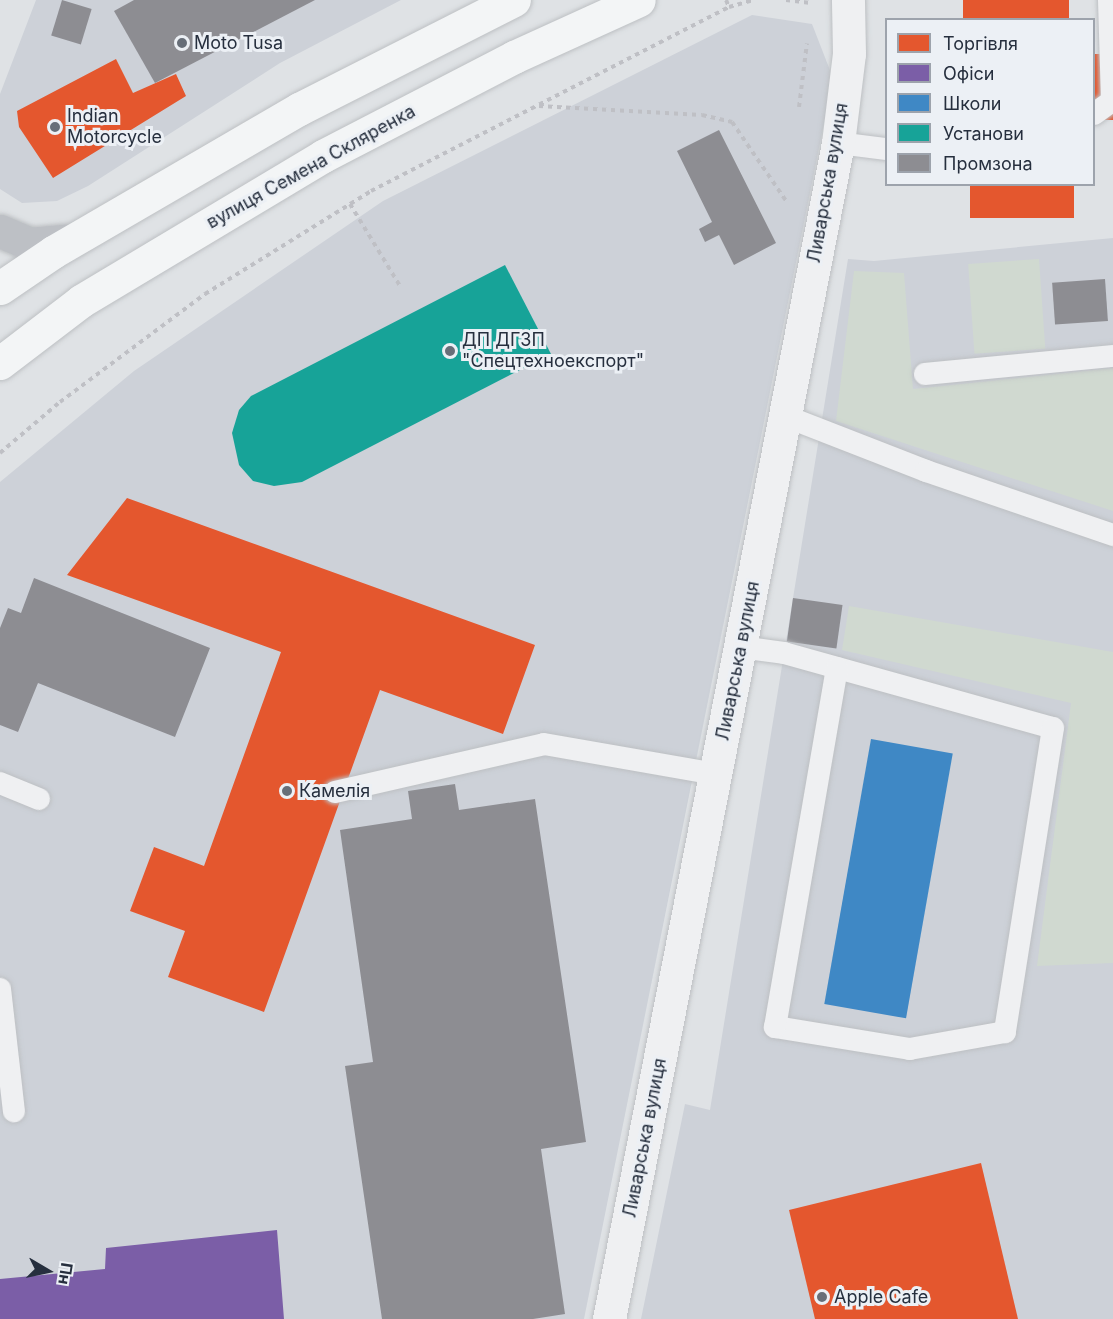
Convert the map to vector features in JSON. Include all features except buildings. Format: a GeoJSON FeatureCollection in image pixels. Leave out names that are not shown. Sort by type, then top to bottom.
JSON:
{"type":"FeatureCollection","features":[{"type":"Feature","properties":{"kind":"main road"},"geometry":{"type":"LineString","coordinates":[[0,288],[74,240],[299,109],[514,0]]}},
{"type":"Feature","properties":{"kind":"main road","name":"вулиця Семена Скляренка"},"geometry":{"type":"LineString","coordinates":[[0,363],[81,301],[323,156],[514,57],[639,0]]}},
{"type":"Feature","properties":{"kind":"main road"},"geometry":{"type":"LineString","coordinates":[[0,231],[30,244],[74,240]]}},
{"type":"Feature","properties":{"kind":"street","name":"Ливарська вулиця"},"geometry":{"type":"LineString","coordinates":[[609,1319],[838,143],[849,54],[848,0]]}},
{"type":"Feature","properties":{"kind":"lane"},"geometry":{"type":"LineString","coordinates":[[1095,113],[1112,101],[1109,0]]}},
{"type":"Feature","properties":{"kind":"lane"},"geometry":{"type":"LineString","coordinates":[[838,143],[885,149]]}},
{"type":"Feature","properties":{"kind":"lane"},"geometry":{"type":"LineString","coordinates":[[926,374],[1113,356]]}},
{"type":"Feature","properties":{"kind":"lane"},"geometry":{"type":"LineString","coordinates":[[785,416],[926,471],[1113,535]]}},
{"type":"Feature","properties":{"kind":"lane"},"geometry":{"type":"LineString","coordinates":[[740,647],[784,653],[1053,728],[1005,1032],[909,1049],[775,1027],[837,668]]}},
{"type":"Feature","properties":{"kind":"lane"},"geometry":{"type":"LineString","coordinates":[[334,792],[544,744],[716,774]]}},
{"type":"Feature","properties":{"kind":"lane"},"geometry":{"type":"LineString","coordinates":[[0,783],[39,799]]}},
{"type":"Feature","properties":{"kind":"lane"},"geometry":{"type":"LineString","coordinates":[[0,990],[14,1111]]}},
{"type":"Feature","properties":{"kind":"path"},"geometry":{"type":"LineString","coordinates":[[726,0],[729,7]]}},
{"type":"Feature","properties":{"kind":"path"},"geometry":{"type":"LineString","coordinates":[[0,453],[60,402],[205,294],[350,204],[729,7],[754,0]]}},
{"type":"Feature","properties":{"kind":"path"},"geometry":{"type":"LineString","coordinates":[[810,15],[811,4]]}},
{"type":"Feature","properties":{"kind":"path"},"geometry":{"type":"LineString","coordinates":[[799,110],[807,39]]}},
{"type":"Feature","properties":{"kind":"path"},"geometry":{"type":"LineString","coordinates":[[537,106],[702,116],[732,122],[788,204],[790,192]]}},
{"type":"Feature","properties":{"kind":"path"},"geometry":{"type":"LineString","coordinates":[[350,204],[400,286]]}},
{"type":"Feature","properties":{"kind":"shaded area"},"geometry":{"type":"Polygon","coordinates":[[[36,0],[401,0],[280,63],[88,186],[57,201],[22,203],[0,189],[0,94],[36,0]]]}},
{"type":"Feature","properties":{"kind":"shaded area"},"geometry":{"type":"Polygon","coordinates":[[[752,15],[812,24],[833,78],[584,1319],[0,1319],[0,482],[134,371],[383,201],[752,15]]]}},
{"type":"Feature","properties":{"kind":"shaded area"},"geometry":{"type":"Polygon","coordinates":[[[1113,238],[1113,1319],[641,1319],[685,1104],[710,1110],[848,259],[874,261],[1113,238]]]}},
{"type":"Feature","properties":{"kind":"shaded area"},"geometry":{"type":"Polygon","coordinates":[[[1039,259],[1045,349],[974,354],[968,264],[1039,259]]]}},
{"type":"Feature","properties":{"kind":"shaded area"},"geometry":{"type":"Polygon","coordinates":[[[854,271],[904,273],[913,389],[1113,368],[1113,511],[836,421],[854,271]]]}},
{"type":"Feature","properties":{"kind":"shaded area"},"geometry":{"type":"Polygon","coordinates":[[[849,606],[1113,652],[1113,963],[1037,966],[1071,703],[842,650],[849,606]]]}},
{"type":"Feature","properties":{"kind":"place","name":"Moto Tusa"},"geometry":{"type":"Point","coordinates":[182,43]}},
{"type":"Feature","properties":{"kind":"place","name":"Indian Motorcycle"},"geometry":{"type":"Point","coordinates":[55,127]}},
{"type":"Feature","properties":{"kind":"place","name":"ДП ДГЗП \"Спецтехноекспорт\""},"geometry":{"type":"Point","coordinates":[450,351]}},
{"type":"Feature","properties":{"kind":"place","name":"Камелія"},"geometry":{"type":"Point","coordinates":[287,791]}},
{"type":"Feature","properties":{"kind":"place","name":"Apple Cafe"},"geometry":{"type":"Point","coordinates":[822,1297]}}]}
